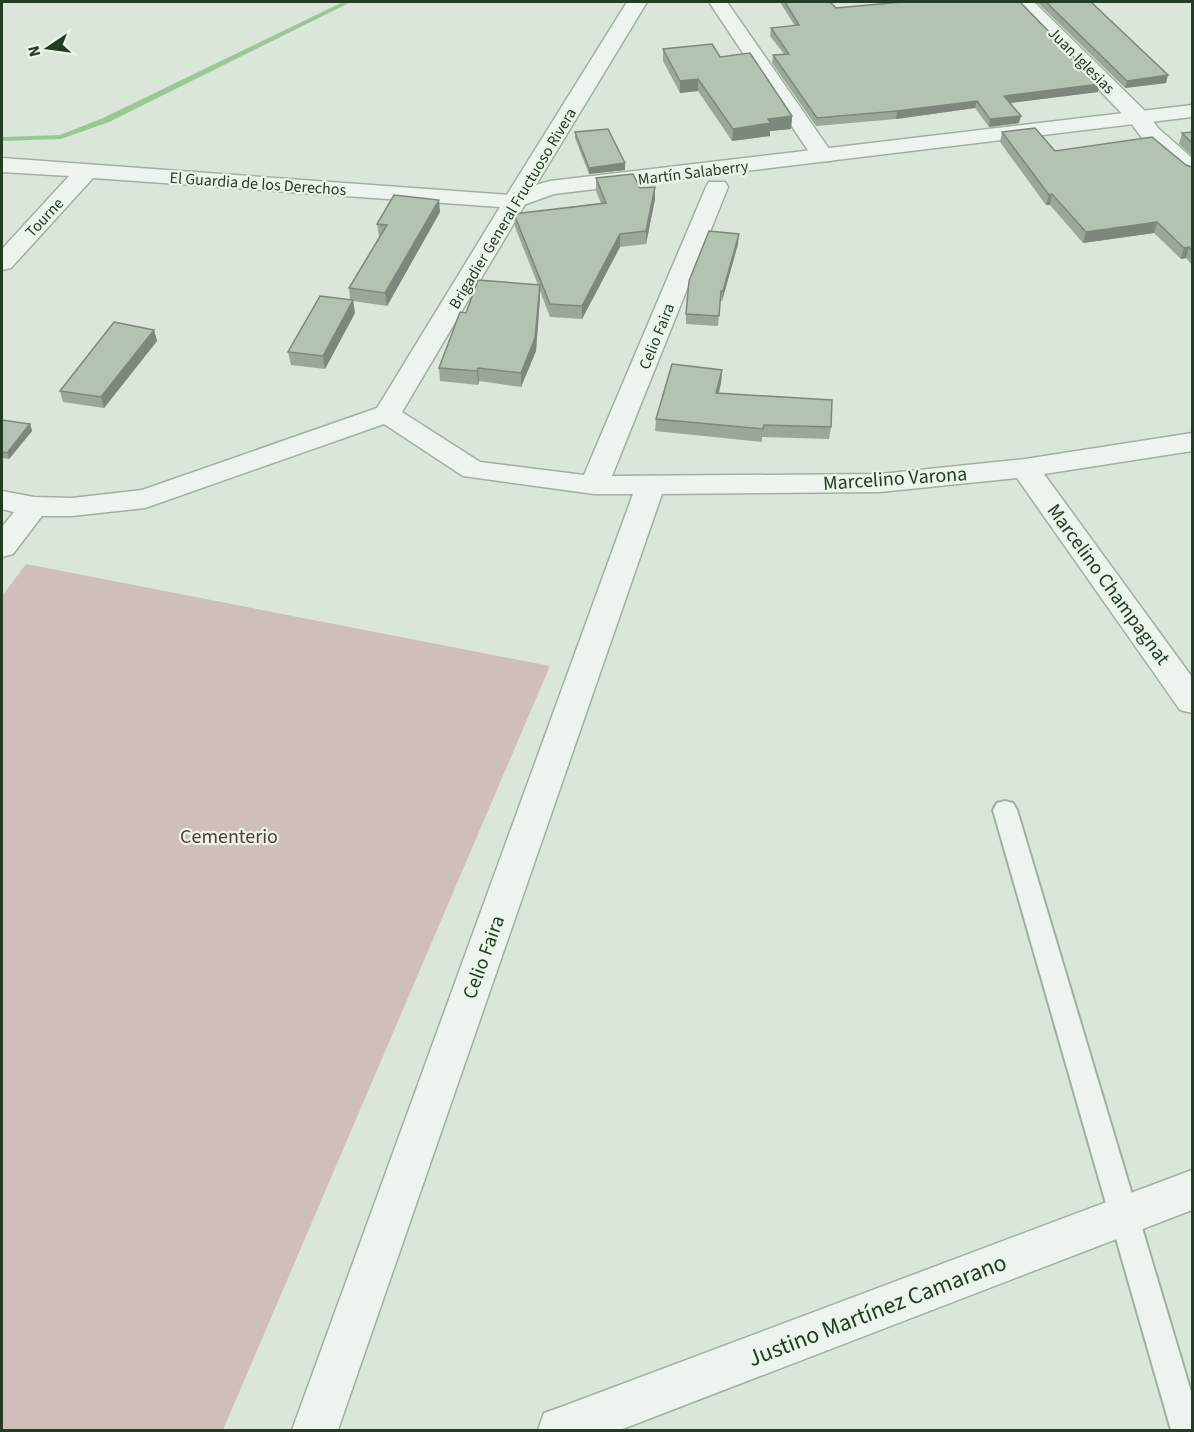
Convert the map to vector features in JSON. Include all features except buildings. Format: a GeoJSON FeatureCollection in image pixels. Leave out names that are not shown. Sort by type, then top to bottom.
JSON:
{"type":"FeatureCollection","features":[{"type":"Feature","properties":{"kind":"street","name":"Brigadier General Fructuoso Rivera"},"geometry":{"type":"LineString","coordinates":[[387,414],[637,2]]}},
{"type":"Feature","properties":{"kind":"street"},"geometry":{"type":"LineString","coordinates":[[718,2],[823,156]]}},
{"type":"Feature","properties":{"kind":"street","name":"Juan Iglesias"},"geometry":{"type":"LineString","coordinates":[[1024,2],[1144,125],[1192,168]]}},
{"type":"Feature","properties":{"kind":"street","name":"Martín Salaberry"},"geometry":{"type":"LineString","coordinates":[[515,201],[546,206],[717,187],[1144,125],[1192,111]]}},
{"type":"Feature","properties":{"kind":"street","name":"Martín Salaberry"},"geometry":{"type":"LineString","coordinates":[[515,201],[549,188],[823,156],[1144,125],[1192,127]]}},
{"type":"Feature","properties":{"kind":"street","name":"El Guardia de los Derechos"},"geometry":{"type":"LineString","coordinates":[[2,165],[515,201]]}},
{"type":"Feature","properties":{"kind":"street","name":"Tourne"},"geometry":{"type":"LineString","coordinates":[[2,263],[87,171]]}},
{"type":"Feature","properties":{"kind":"street","name":"Celio Faira"},"geometry":{"type":"LineString","coordinates":[[594,485],[717,187]]}},
{"type":"Feature","properties":{"kind":"street"},"geometry":{"type":"LineString","coordinates":[[2,500],[34,506],[72,507],[145,499],[387,414]]}},
{"type":"Feature","properties":{"kind":"street","name":"Marcelino Varona"},"geometry":{"type":"LineString","coordinates":[[387,414],[473,470],[594,485],[880,483],[1025,468],[1192,442]]}},
{"type":"Feature","properties":{"kind":"street","name":"Marcelino Champagnat"},"geometry":{"type":"LineString","coordinates":[[1025,468],[1192,701]]}},
{"type":"Feature","properties":{"kind":"street","name":"Celio Faira"},"geometry":{"type":"LineString","coordinates":[[315,1431],[651,483]]}},
{"type":"Feature","properties":{"kind":"street"},"geometry":{"type":"LineString","coordinates":[[2,546],[34,506]]}},
{"type":"Feature","properties":{"kind":"street","name":"Justino Martínez Camarano"},"geometry":{"type":"LineString","coordinates":[[561,1431],[1192,1190]]}},
{"type":"Feature","properties":{"kind":"lane"},"geometry":{"type":"LineString","coordinates":[[1005,810],[1188,1431]]}},
{"type":"Feature","properties":{"kind":"green space","name":"Cementerio"},"geometry":{"type":"Polygon","coordinates":[[[26,564],[550,666],[223,1430],[2,1430],[2,596],[26,564]]]}},
{"type":"Feature","properties":{"kind":"waterway"},"geometry":{"type":"LineString","coordinates":[[2,139],[61,137],[106,120],[347,2]]}}]}
